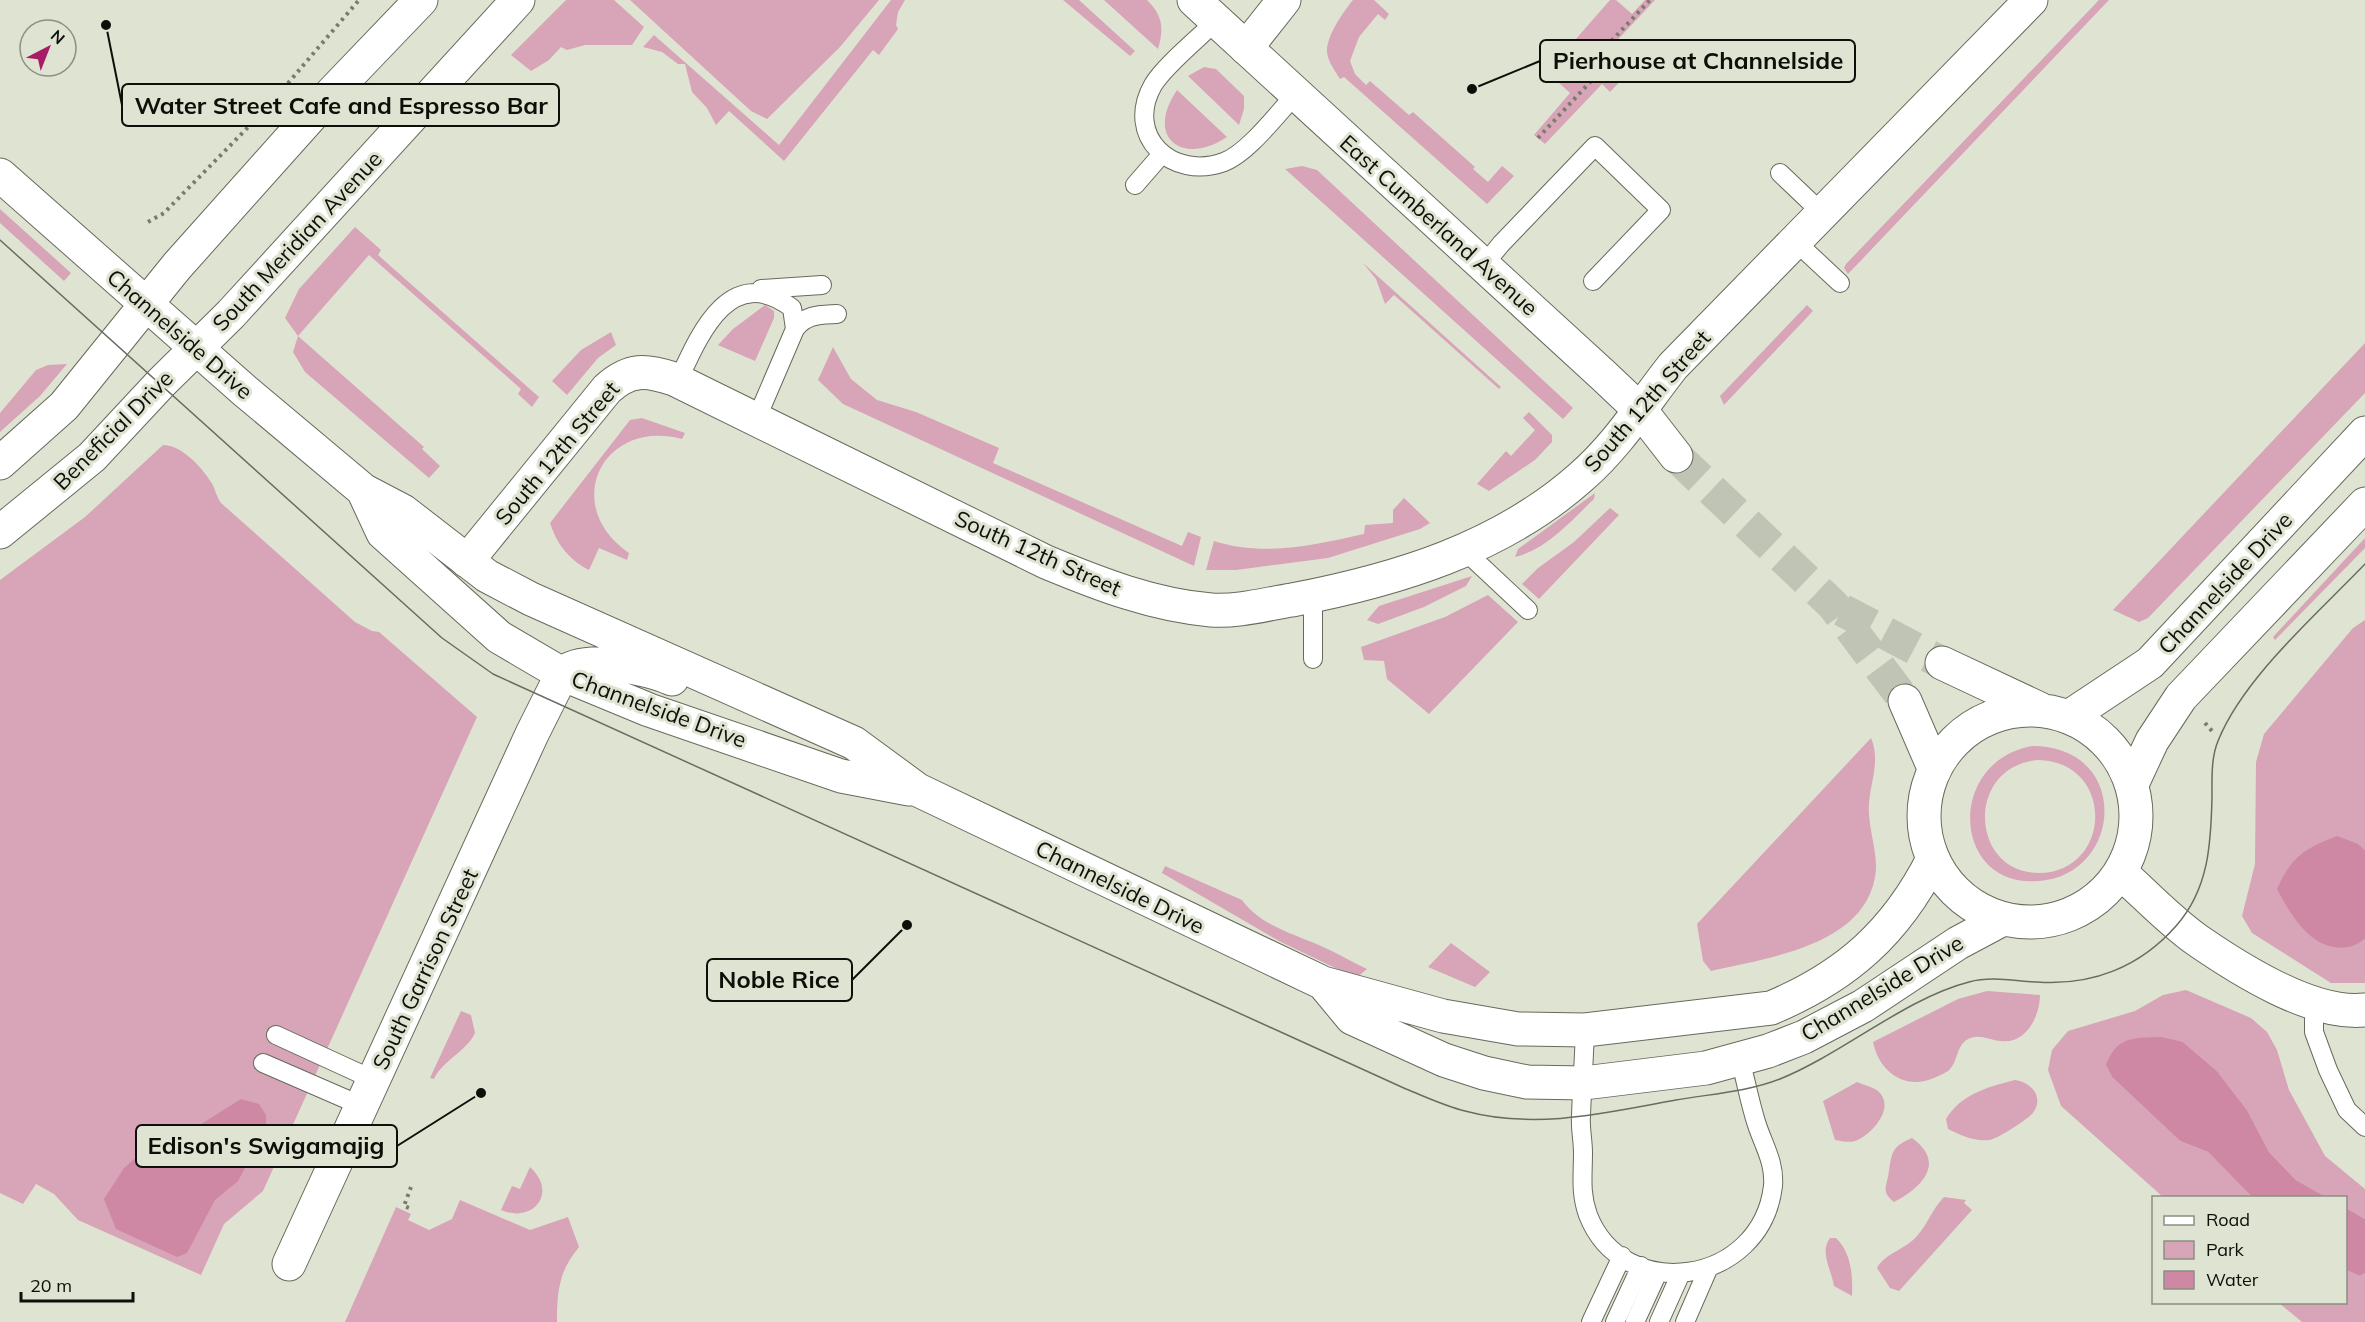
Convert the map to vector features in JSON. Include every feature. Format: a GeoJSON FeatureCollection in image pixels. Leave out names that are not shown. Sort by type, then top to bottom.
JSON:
{"type":"FeatureCollection","features":[{"type":"Feature","properties":{"kind":"main road"},"geometry":{"type":"LineString","coordinates":[[0,463],[64,406],[177,266],[320,106],[421,0]]}},
{"type":"Feature","properties":{"kind":"main road","name":"South Meridian Avenue"},"geometry":{"type":"LineString","coordinates":[[196,348],[231,314],[518,0]]}},
{"type":"Feature","properties":{"kind":"main road"},"geometry":{"type":"LineString","coordinates":[[1245,48],[1284,0]]}},
{"type":"Feature","properties":{"kind":"main road","name":"South 12th Street"},"geometry":{"type":"LineString","coordinates":[[467,561],[589,409],[615,381],[628,373],[640,372],[678,381],[1046,562],[1094,582],[1143,597],[1214,610],[1235,609],[1313,596],[1412,571],[1465,550],[1513,526],[1579,478],[1605,454],[1641,411],[1673,366],[2031,0]]}},
{"type":"Feature","properties":{"kind":"main road","name":"East Cumberland Avenue"},"geometry":{"type":"LineString","coordinates":[[1205,10],[1641,411],[1676,456]]}},
{"type":"Feature","properties":{"kind":"main road","name":"Channelside Drive"},"geometry":{"type":"LineString","coordinates":[[0,174],[146,305],[363,490],[403,511],[467,561],[531,599],[854,743],[918,790],[1323,983],[1443,1016],[1499,1027],[1585,1030],[1771,1008],[1790,1000],[1852,963],[1881,936],[1915,894],[1933,859]]}},
{"type":"Feature","properties":{"kind":"main road","name":"Beneficial Drive"},"geometry":{"type":"LineString","coordinates":[[0,532],[92,457],[196,348]]}},
{"type":"Feature","properties":{"kind":"main road","name":"Channelside Drive"},"geometry":{"type":"LineString","coordinates":[[2056,713],[2150,663],[2365,433]]}},
{"type":"Feature","properties":{"kind":"main road","name":"Channelside Drive"},"geometry":{"type":"LineString","coordinates":[[363,490],[383,533],[500,637],[562,674],[649,710],[841,776],[918,790]]}},
{"type":"Feature","properties":{"kind":"main road","name":"Channelside Drive"},"geometry":{"type":"LineString","coordinates":[[2132,784],[2152,741],[2181,697],[2365,504]]}},
{"type":"Feature","properties":{"kind":"main road"},"geometry":{"type":"LineString","coordinates":[[1942,663],[2056,713],[2097,732],[2119,756],[2132,784],[2137,814],[2134,845],[2121,873],[2104,894],[2082,909],[2057,919],[2030,923],[2003,919],[1974,906],[1950,886],[1933,859],[1924,829],[1925,798],[1934,768],[1953,741],[1979,722],[2009,711],[2056,713]]}},
{"type":"Feature","properties":{"kind":"main road"},"geometry":{"type":"LineString","coordinates":[[562,674],[583,665],[634,667],[668,677],[723,703],[799,718]]}},
{"type":"Feature","properties":{"kind":"main road","name":"South Garrison Street"},"geometry":{"type":"LineString","coordinates":[[289,1264],[562,674]]}},
{"type":"Feature","properties":{"kind":"main road"},"geometry":{"type":"LineString","coordinates":[[1905,701],[1934,768]]}},
{"type":"Feature","properties":{"kind":"main road"},"geometry":{"type":"LineString","coordinates":[[2121,873],[2196,940],[2244,969],[2314,1004],[2352,1011],[2365,1010]]}},
{"type":"Feature","properties":{"kind":"main road","name":"Channelside Drive"},"geometry":{"type":"LineString","coordinates":[[1323,983],[1352,1018],[1444,1060],[1484,1073],[1527,1082],[1584,1083],[1706,1068],[1768,1051],[1823,1027],[1863,1006],[1958,943],[2003,919]]}},
{"type":"Feature","properties":{"kind":"lane"},"geometry":{"type":"LineString","coordinates":[[1205,10],[1153,85],[1145,110],[1148,135],[1169,161],[1195,169],[1224,162],[1239,155],[1296,94]]}},
{"type":"Feature","properties":{"kind":"lane"},"geometry":{"type":"LineString","coordinates":[[1483,266],[1501,244],[1595,146],[1662,210],[1593,281]]}},
{"type":"Feature","properties":{"kind":"lane"},"geometry":{"type":"LineString","coordinates":[[1135,185],[1162,154]]}},
{"type":"Feature","properties":{"kind":"lane"},"geometry":{"type":"LineString","coordinates":[[1779,173],[1822,213]]}},
{"type":"Feature","properties":{"kind":"lane"},"geometry":{"type":"LineString","coordinates":[[1795,241],[1840,283]]}},
{"type":"Feature","properties":{"kind":"lane"},"geometry":{"type":"LineString","coordinates":[[678,381],[707,324],[734,297],[772,287],[822,285]]}},
{"type":"Feature","properties":{"kind":"lane"},"geometry":{"type":"LineString","coordinates":[[753,291],[776,296],[792,308],[795,328]]}},
{"type":"Feature","properties":{"kind":"lane"},"geometry":{"type":"LineString","coordinates":[[756,420],[795,328],[801,320],[816,315],[837,314]]}},
{"type":"Feature","properties":{"kind":"lane"},"geometry":{"type":"LineString","coordinates":[[1465,550],[1528,610]]}},
{"type":"Feature","properties":{"kind":"lane"},"geometry":{"type":"LineString","coordinates":[[1313,596],[1313,659]]}},
{"type":"Feature","properties":{"kind":"lane"},"geometry":{"type":"LineString","coordinates":[[2314,1004],[2314,1032],[2328,1070],[2348,1110],[2365,1127]]}},
{"type":"Feature","properties":{"kind":"lane"},"geometry":{"type":"LineString","coordinates":[[1585,1030],[1580,1186],[1588,1217],[1606,1243],[1622,1256],[1658,1272],[1693,1273],[1724,1262],[1748,1243],[1765,1216],[1773,1185],[1770,1153],[1758,1127],[1740,1059]]}},
{"type":"Feature","properties":{"kind":"lane"},"geometry":{"type":"LineString","coordinates":[[276,1035],[368,1093]]}},
{"type":"Feature","properties":{"kind":"lane"},"geometry":{"type":"LineString","coordinates":[[263,1063],[368,1093]]}},
{"type":"Feature","properties":{"kind":"lane"},"geometry":{"type":"LineString","coordinates":[[1591,1322],[1622,1256]]}},
{"type":"Feature","properties":{"kind":"lane"},"geometry":{"type":"LineString","coordinates":[[1615,1322],[1641,1266]]}},
{"type":"Feature","properties":{"kind":"lane"},"geometry":{"type":"LineString","coordinates":[[1684,1322],[1709,1267]]}},
{"type":"Feature","properties":{"kind":"lane"},"geometry":{"type":"LineString","coordinates":[[1635,1322],[1658,1272]]}},
{"type":"Feature","properties":{"kind":"lane"},"geometry":{"type":"LineString","coordinates":[[1659,1322],[1681,1273]]}},
{"type":"Feature","properties":{"kind":"path"},"geometry":{"type":"LineString","coordinates":[[277,96],[359,0]]}},
{"type":"Feature","properties":{"kind":"path"},"geometry":{"type":"LineString","coordinates":[[1620,81],[1605,66],[1602,51],[1650,0]]}},
{"type":"Feature","properties":{"kind":"path"},"geometry":{"type":"LineString","coordinates":[[1561,56],[1590,82]]}},
{"type":"Feature","properties":{"kind":"path"},"geometry":{"type":"LineString","coordinates":[[1538,138],[1605,66]]}},
{"type":"Feature","properties":{"kind":"path"},"geometry":{"type":"LineString","coordinates":[[148,222],[164,213],[270,105]]}},
{"type":"Feature","properties":{"kind":"path"},"geometry":{"type":"LineString","coordinates":[[411,1187],[404,1206],[412,1209]]}},
{"type":"Feature","properties":{"kind":"green space"},"geometry":{"type":"Polygon","coordinates":[[[566,0],[614,0],[644,27],[632,45],[585,45],[567,50],[561,47],[549,60],[531,71],[511,55],[566,0]]]}},
{"type":"Feature","properties":{"kind":"green space"},"geometry":{"type":"Polygon","coordinates":[[[630,0],[879,0],[840,47],[767,119],[751,111],[630,0]]]}},
{"type":"Feature","properties":{"kind":"green space"},"geometry":{"type":"Polygon","coordinates":[[[891,0],[905,0],[898,12],[896,25],[898,29],[879,55],[873,50],[784,161],[729,111],[716,125],[707,108],[692,92],[685,64],[678,64],[662,52],[643,47],[654,35],[779,145],[891,0]]]}},
{"type":"Feature","properties":{"kind":"green space"},"geometry":{"type":"Polygon","coordinates":[[[1063,0],[1079,0],[1135,51],[1130,56],[1063,0]]]}},
{"type":"Feature","properties":{"kind":"green space"},"geometry":{"type":"Polygon","coordinates":[[[1104,0],[1147,0],[1156,11],[1161,23],[1158,49],[1104,0]]]}},
{"type":"Feature","properties":{"kind":"green space"},"geometry":{"type":"Polygon","coordinates":[[[1353,0],[1374,0],[1389,14],[1385,20],[1378,14],[1359,37],[1350,61],[1355,74],[1366,85],[1370,81],[1409,115],[1413,112],[1475,167],[1473,169],[1488,182],[1502,166],[1514,176],[1487,204],[1344,77],[1340,79],[1329,59],[1327,46],[1336,25],[1353,0]]]}},
{"type":"Feature","properties":{"kind":"green space"},"geometry":{"type":"Polygon","coordinates":[[[1610,0],[1616,0],[1632,14],[1645,0],[1655,0],[1608,50],[1630,71],[1610,92],[1602,84],[1545,144],[1534,135],[1570,93],[1547,72],[1610,0]]]}},
{"type":"Feature","properties":{"kind":"green space"},"geometry":{"type":"Polygon","coordinates":[[[2099,0],[2109,0],[1848,274],[1844,268],[1846,264],[2099,0]]]}},
{"type":"Feature","properties":{"kind":"green space"},"geometry":{"type":"Polygon","coordinates":[[[1204,67],[1216,69],[1244,96],[1244,109],[1239,125],[1188,76],[1204,67]]]}},
{"type":"Feature","properties":{"kind":"green space"},"geometry":{"type":"Polygon","coordinates":[[[1177,90],[1227,137],[1196,149],[1184,148],[1174,143],[1167,134],[1165,122],[1168,107],[1177,90]]]}},
{"type":"Feature","properties":{"kind":"green space"},"geometry":{"type":"Polygon","coordinates":[[[1302,166],[1317,170],[1573,408],[1563,419],[1285,169],[1302,166]]]}},
{"type":"Feature","properties":{"kind":"green space"},"geometry":{"type":"Polygon","coordinates":[[[0,209],[71,273],[64,281],[0,223],[0,209]]]}},
{"type":"Feature","properties":{"kind":"green space"},"geometry":{"type":"Polygon","coordinates":[[[355,227],[381,250],[378,255],[539,397],[532,407],[518,394],[521,389],[369,255],[298,336],[285,318],[299,289],[355,227]]]}},
{"type":"Feature","properties":{"kind":"green space"},"geometry":{"type":"Polygon","coordinates":[[[1363,263],[1501,387],[1499,389],[1394,295],[1385,304],[1376,279],[1363,263]]]}},
{"type":"Feature","properties":{"kind":"green space"},"geometry":{"type":"Polygon","coordinates":[[[765,305],[774,311],[774,318],[755,361],[718,345],[733,329],[765,305]]]}},
{"type":"Feature","properties":{"kind":"green space"},"geometry":{"type":"Polygon","coordinates":[[[1807,305],[1813,311],[1724,405],[1720,396],[1807,305]]]}},
{"type":"Feature","properties":{"kind":"green space"},"geometry":{"type":"Polygon","coordinates":[[[611,332],[616,345],[598,358],[567,395],[552,381],[581,350],[611,332]]]}},
{"type":"Feature","properties":{"kind":"green space"},"geometry":{"type":"Polygon","coordinates":[[[298,336],[424,447],[422,449],[440,466],[429,478],[305,372],[293,352],[298,336]]]}},
{"type":"Feature","properties":{"kind":"green space"},"geometry":{"type":"Polygon","coordinates":[[[2365,343],[2365,393],[2148,618],[2139,622],[2113,610],[2365,343]]]}},
{"type":"Feature","properties":{"kind":"green space"},"geometry":{"type":"Polygon","coordinates":[[[833,347],[851,379],[877,400],[916,412],[999,448],[993,463],[1182,546],[1188,532],[1201,537],[1194,566],[843,404],[818,380],[833,347]]]}},
{"type":"Feature","properties":{"kind":"green space"},"geometry":{"type":"Polygon","coordinates":[[[67,364],[40,396],[0,432],[0,413],[36,370],[48,365],[67,364]]]}},
{"type":"Feature","properties":{"kind":"green space"},"geometry":{"type":"Polygon","coordinates":[[[1529,412],[1552,435],[1552,442],[1535,460],[1489,491],[1477,484],[1506,451],[1511,456],[1535,430],[1523,418],[1529,412]]]}},
{"type":"Feature","properties":{"kind":"green space"},"geometry":{"type":"Polygon","coordinates":[[[642,418],[685,433],[682,439],[654,436],[630,441],[612,453],[600,470],[594,491],[597,512],[608,534],[629,553],[627,560],[599,548],[589,570],[564,550],[550,523],[630,420],[642,418]]]}},
{"type":"Feature","properties":{"kind":"green space"},"geometry":{"type":"Polygon","coordinates":[[[163,445],[183,452],[196,463],[212,484],[221,503],[355,622],[379,632],[477,717],[263,1191],[224,1224],[201,1275],[78,1220],[54,1194],[36,1184],[23,1204],[0,1193],[0,580],[85,517],[163,445]]]}},
{"type":"Feature","properties":{"kind":"green space"},"geometry":{"type":"Polygon","coordinates":[[[1595,493],[1594,499],[1548,541],[1515,557],[1518,549],[1595,493]]]}},
{"type":"Feature","properties":{"kind":"green space"},"geometry":{"type":"Polygon","coordinates":[[[1404,498],[1430,523],[1420,529],[1328,558],[1236,570],[1206,570],[1214,541],[1233,546],[1270,549],[1308,545],[1364,534],[1365,525],[1393,523],[1393,510],[1404,498]]]}},
{"type":"Feature","properties":{"kind":"green space"},"geometry":{"type":"Polygon","coordinates":[[[1610,508],[1619,515],[1539,599],[1522,584],[1538,568],[1574,542],[1610,508]]]}},
{"type":"Feature","properties":{"kind":"green space"},"geometry":{"type":"Polygon","coordinates":[[[2365,538],[2365,548],[2275,640],[2273,637],[2365,538]]]}},
{"type":"Feature","properties":{"kind":"green space"},"geometry":{"type":"Polygon","coordinates":[[[1472,576],[1466,586],[1424,607],[1378,624],[1367,620],[1379,606],[1472,576]]]}},
{"type":"Feature","properties":{"kind":"green space"},"geometry":{"type":"Polygon","coordinates":[[[1488,595],[1518,622],[1429,714],[1387,679],[1384,661],[1364,660],[1361,647],[1445,617],[1488,595]]]}},
{"type":"Feature","properties":{"kind":"green space"},"geometry":{"type":"Polygon","coordinates":[[[2365,620],[2365,850],[2357,844],[2348,947],[2365,939],[2365,983],[2331,983],[2252,933],[2242,916],[2255,864],[2256,762],[2264,734],[2353,628],[2365,620]]]}},
{"type":"Feature","properties":{"kind":"green space"},"geometry":{"type":"Polygon","coordinates":[[[1871,738],[1875,767],[1869,814],[1876,870],[1867,900],[1852,919],[1833,934],[1810,945],[1759,961],[1711,971],[1703,961],[1697,924],[1871,738]]]}},
{"type":"Feature","properties":{"kind":"green space"},"geometry":{"type":"Polygon","coordinates":[[[2032,746],[2064,752],[2087,766],[2100,787],[2105,811],[2100,835],[2088,857],[2067,873],[2039,881],[2010,878],[1989,866],[1976,846],[1970,822],[1973,798],[1984,775],[2004,757],[2032,746]],[[2039,760],[2015,766],[1998,780],[1988,798],[1985,818],[1989,839],[1999,856],[2016,868],[2039,873],[2063,868],[2081,855],[2091,838],[2095,817],[2092,797],[2082,779],[2064,766],[2039,760]]]}},
{"type":"Feature","properties":{"kind":"green space"},"geometry":{"type":"Polygon","coordinates":[[[1165,866],[1242,900],[1268,923],[1367,969],[1356,978],[1279,941],[1162,873],[1165,866]]]}},
{"type":"Feature","properties":{"kind":"green space"},"geometry":{"type":"Polygon","coordinates":[[[1451,943],[1490,972],[1475,987],[1428,967],[1451,943]]]}},
{"type":"Feature","properties":{"kind":"green space"},"geometry":{"type":"Polygon","coordinates":[[[2186,990],[2251,1018],[2267,1032],[2277,1050],[2289,1090],[2325,1156],[2365,1189],[2365,1219],[2347,1209],[2347,1196],[2324,1196],[2296,1180],[2269,1152],[2247,1110],[2217,1071],[2183,1042],[2113,1078],[2180,1141],[2208,1152],[2251,1196],[2162,1196],[2061,1106],[2048,1070],[2052,1050],[2068,1031],[2135,1011],[2163,995],[2186,990]]]}},
{"type":"Feature","properties":{"kind":"green space"},"geometry":{"type":"Polygon","coordinates":[[[1987,991],[2040,995],[2034,1020],[2024,1034],[2009,1041],[1969,1038],[1962,1044],[1949,1070],[1923,1081],[1913,1082],[1894,1076],[1881,1062],[1873,1042],[1958,999],[1987,991]]]}},
{"type":"Feature","properties":{"kind":"green space"},"geometry":{"type":"Polygon","coordinates":[[[461,1011],[471,1015],[475,1033],[466,1046],[443,1066],[434,1079],[430,1078],[461,1011]]]}},
{"type":"Feature","properties":{"kind":"green space"},"geometry":{"type":"Polygon","coordinates":[[[2015,1080],[2026,1084],[2037,1096],[2033,1113],[2025,1120],[1989,1140],[1973,1139],[1948,1129],[1946,1119],[1959,1103],[1985,1089],[2015,1080]]]}},
{"type":"Feature","properties":{"kind":"green space"},"geometry":{"type":"Polygon","coordinates":[[[1857,1082],[1879,1092],[1885,1106],[1883,1114],[1874,1128],[1861,1138],[1850,1142],[1835,1140],[1823,1101],[1857,1082]]]}},
{"type":"Feature","properties":{"kind":"green space"},"geometry":{"type":"Polygon","coordinates":[[[1912,1138],[1922,1147],[1928,1157],[1929,1166],[1921,1182],[1894,1202],[1886,1191],[1891,1158],[1899,1145],[1912,1138]]]}},
{"type":"Feature","properties":{"kind":"green space"},"geometry":{"type":"Polygon","coordinates":[[[530,1167],[542,1186],[542,1195],[538,1203],[523,1213],[501,1210],[512,1186],[520,1189],[530,1167]]]}},
{"type":"Feature","properties":{"kind":"green space"},"geometry":{"type":"Polygon","coordinates":[[[1944,1197],[1966,1200],[1964,1203],[1972,1210],[1899,1291],[1890,1288],[1877,1268],[1885,1259],[1917,1236],[1944,1197]]]}},
{"type":"Feature","properties":{"kind":"green space"},"geometry":{"type":"Polygon","coordinates":[[[460,1200],[530,1230],[568,1217],[579,1247],[567,1264],[560,1282],[557,1322],[345,1322],[396,1207],[411,1214],[408,1220],[429,1230],[452,1219],[460,1200]]]}},
{"type":"Feature","properties":{"kind":"green space"},"geometry":{"type":"Polygon","coordinates":[[[1830,1238],[1836,1238],[1848,1257],[1852,1296],[1834,1286],[1826,1255],[1830,1238]]]}},
{"type":"Feature","properties":{"kind":"green space"},"geometry":{"type":"Polygon","coordinates":[[[2347,1270],[2360,1276],[2365,1273],[2365,1322],[2302,1322],[2280,1304],[2347,1304],[2347,1270]]]}},
{"type":"Feature","properties":{"kind":"water"},"geometry":{"type":"Polygon","coordinates":[[[2337,836],[2358,844],[2365,850],[2365,939],[2348,947],[2335,947],[2313,938],[2296,920],[2277,889],[2288,869],[2300,855],[2337,836]]]}},
{"type":"Feature","properties":{"kind":"water"},"geometry":{"type":"Polygon","coordinates":[[[2161,1037],[2183,1042],[2217,1071],[2247,1110],[2269,1152],[2296,1180],[2324,1196],[2251,1196],[2208,1152],[2180,1141],[2113,1078],[2106,1065],[2115,1049],[2127,1040],[2161,1037]]]}},
{"type":"Feature","properties":{"kind":"water"},"geometry":{"type":"Polygon","coordinates":[[[241,1099],[259,1104],[266,1115],[266,1129],[238,1181],[215,1200],[187,1253],[177,1257],[116,1229],[104,1199],[124,1168],[146,1149],[176,1140],[241,1099]]]}},
{"type":"Feature","properties":{"kind":"water"},"geometry":{"type":"Polygon","coordinates":[[[2347,1209],[2365,1219],[2365,1273],[2360,1276],[2347,1270],[2347,1209]]]}},
{"type":"Feature","properties":{"kind":"tunnel"},"geometry":{"type":"LineString","coordinates":[[1676,456],[1833,605],[1905,701]]}},
{"type":"Feature","properties":{"kind":"tunnel"},"geometry":{"type":"LineString","coordinates":[[1842,610],[1942,663]]}},
{"type":"Feature","properties":{"kind":"tram line"},"geometry":{"type":"LineString","coordinates":[[0,240],[442,638],[493,674],[1406,1089],[1450,1107],[1491,1117],[1544,1119],[1597,1114],[1755,1087],[1780,1079],[1827,1056],[1898,1013],[1945,990],[1986,979],[2037,982],[2077,981],[2114,971],[2147,953],[2176,926],[2187,912],[2202,881],[2211,831],[2214,754],[2230,717],[2263,670],[2283,647],[2365,564]]}},
{"type":"Feature","properties":{"kind":"place","name":"Water Street Cafe and Espresso Bar"},"geometry":{"type":"Point","coordinates":[106,25]}},
{"type":"Feature","properties":{"kind":"place","name":"Pierhouse at Channelside"},"geometry":{"type":"Point","coordinates":[1472,89]}},
{"type":"Feature","properties":{"kind":"place","name":"Noble Rice"},"geometry":{"type":"Point","coordinates":[907,925]}},
{"type":"Feature","properties":{"kind":"place","name":"Edison's Swigamajig"},"geometry":{"type":"Point","coordinates":[481,1093]}}]}
